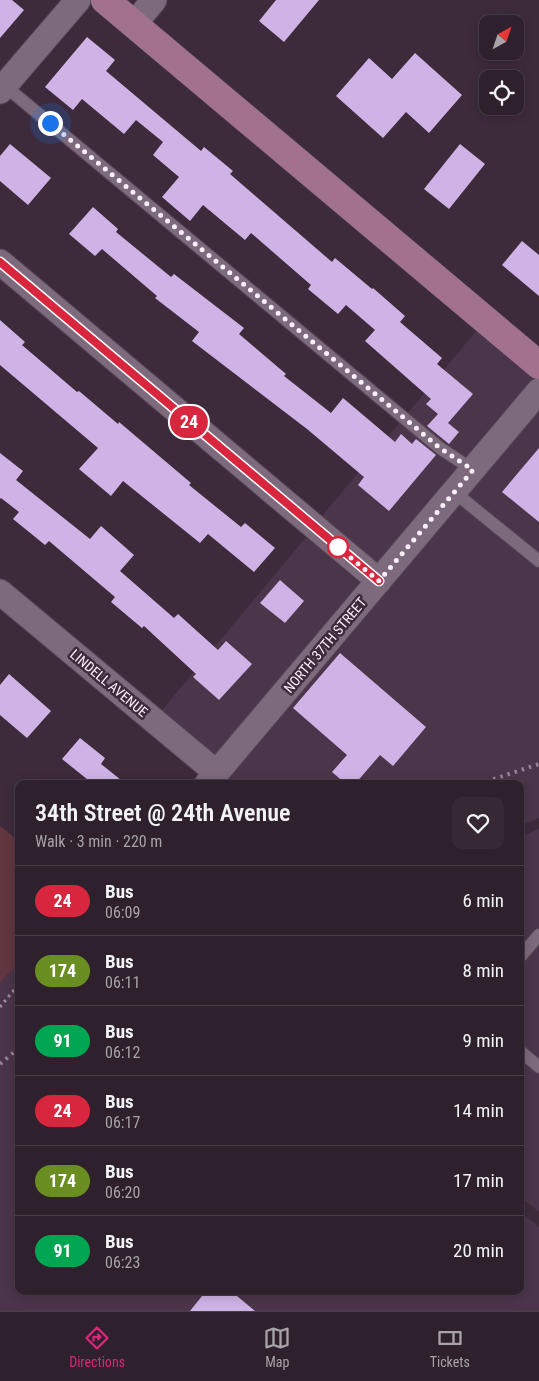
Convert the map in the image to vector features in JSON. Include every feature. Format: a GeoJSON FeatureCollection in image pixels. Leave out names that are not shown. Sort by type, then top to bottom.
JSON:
{"type":"FeatureCollection","features":[{"type":"Feature","properties":{"kind":"main road"},"geometry":{"type":"LineString","coordinates":[[105,0],[539,365]]}},
{"type":"Feature","properties":{"kind":"street"},"geometry":{"type":"LineString","coordinates":[[2,89],[78,0]]}},
{"type":"Feature","properties":{"kind":"street"},"geometry":{"type":"LineString","coordinates":[[134,24],[154,0]]}},
{"type":"Feature","properties":{"kind":"street"},"geometry":{"type":"LineString","coordinates":[[0,262],[379,581]]}},
{"type":"Feature","properties":{"kind":"street","name":"NORTH 37TH STREET"},"geometry":{"type":"LineString","coordinates":[[212,779],[539,392]]}},
{"type":"Feature","properties":{"kind":"street","name":"LINDELL AVENUE"},"geometry":{"type":"LineString","coordinates":[[0,592],[212,779]]}},
{"type":"Feature","properties":{"kind":"lane"},"geometry":{"type":"LineString","coordinates":[[2,89],[440,448],[473,470]]}},
{"type":"Feature","properties":{"kind":"lane"},"geometry":{"type":"LineString","coordinates":[[454,492],[539,561]]}},
{"type":"Feature","properties":{"kind":"lane"},"geometry":{"type":"LineString","coordinates":[[524,952],[539,935]]}},
{"type":"Feature","properties":{"kind":"lane"},"geometry":{"type":"LineString","coordinates":[[524,1054],[539,1067]]}},
{"type":"Feature","properties":{"kind":"path"},"geometry":{"type":"LineString","coordinates":[[0,1007],[15,989]]}},
{"type":"Feature","properties":{"kind":"shaded area"},"geometry":{"type":"Polygon","coordinates":[[[477,330],[535,378],[378,564],[322,516],[477,330]]]}},
{"type":"Feature","properties":{"kind":"shaded area"},"geometry":{"type":"Polygon","coordinates":[[[539,410],[539,818],[524,824],[524,780],[227,780],[539,410]]]}},
{"type":"Feature","properties":{"kind":"shaded area"},"geometry":{"type":"Polygon","coordinates":[[[306,537],[361,584],[217,756],[162,710],[306,537]]]}},
{"type":"Feature","properties":{"kind":"shaded area"},"geometry":{"type":"Polygon","coordinates":[[[0,826],[15,838],[15,966],[0,983],[0,826]]]}},
{"type":"Feature","properties":{"kind":"shaded area"},"geometry":{"type":"Polygon","coordinates":[[[539,829],[539,1212],[524,1199],[524,835],[539,829]]]}},
{"type":"Feature","properties":{"kind":"shaded area"},"geometry":{"type":"Polygon","coordinates":[[[15,966],[15,1295],[524,1295],[524,1214],[539,1227],[539,1311],[0,1311],[0,983],[15,966]]]}},
{"type":"Feature","properties":{"kind":"building"},"geometry":{"type":"Polygon","coordinates":[[[0,0],[12,0],[24,10],[0,38],[0,0]]]}},
{"type":"Feature","properties":{"kind":"building"},"geometry":{"type":"Polygon","coordinates":[[[276,0],[319,0],[284,42],[259,21],[276,0]]]}},
{"type":"Feature","properties":{"kind":"building"},"geometry":{"type":"Polygon","coordinates":[[[87,37],[115,60],[106,71],[201,151],[204,147],[233,171],[230,174],[332,262],[335,258],[405,316],[400,322],[442,358],[437,364],[473,394],[448,423],[459,432],[449,444],[427,426],[438,414],[426,404],[431,399],[365,341],[375,330],[346,305],[338,314],[308,289],[311,285],[251,233],[245,240],[203,205],[190,221],[162,197],[179,177],[153,155],[163,142],[136,120],[124,134],[82,99],[73,110],[45,87],[87,37]]]}},
{"type":"Feature","properties":{"kind":"building"},"geometry":{"type":"Polygon","coordinates":[[[415,53],[462,95],[429,133],[406,112],[383,138],[336,96],[369,58],[392,79],[415,53]]]}},
{"type":"Feature","properties":{"kind":"building"},"geometry":{"type":"Polygon","coordinates":[[[10,144],[51,178],[28,205],[0,181],[0,156],[10,144]]]}},
{"type":"Feature","properties":{"kind":"building"},"geometry":{"type":"Polygon","coordinates":[[[460,144],[485,164],[449,209],[424,189],[460,144]]]}},
{"type":"Feature","properties":{"kind":"building"},"geometry":{"type":"Polygon","coordinates":[[[93,207],[118,229],[116,232],[171,277],[174,274],[244,328],[239,334],[286,374],[284,376],[331,413],[343,398],[395,442],[401,434],[412,444],[416,439],[436,455],[389,511],[358,485],[364,477],[307,429],[192,341],[199,332],[155,298],[157,296],[102,249],[95,256],[69,234],[93,207]]]}},
{"type":"Feature","properties":{"kind":"building"},"geometry":{"type":"Polygon","coordinates":[[[522,241],[539,255],[539,296],[502,265],[522,241]]]}},
{"type":"Feature","properties":{"kind":"building"},"geometry":{"type":"Polygon","coordinates":[[[0,320],[25,342],[22,345],[77,392],[79,391],[118,424],[119,422],[191,483],[189,485],[241,527],[245,523],[275,548],[254,572],[208,534],[200,543],[123,481],[111,496],[79,469],[98,448],[0,365],[0,320]]]}},
{"type":"Feature","properties":{"kind":"building"},"geometry":{"type":"Polygon","coordinates":[[[539,448],[539,522],[502,492],[539,448]]]}},
{"type":"Feature","properties":{"kind":"building"},"geometry":{"type":"Polygon","coordinates":[[[0,453],[23,471],[16,480],[90,539],[101,526],[134,555],[120,571],[174,618],[178,614],[218,650],[226,641],[252,664],[219,700],[193,677],[196,674],[144,626],[142,628],[111,602],[115,597],[49,541],[45,545],[13,519],[19,512],[0,499],[0,453]]]}},
{"type":"Feature","properties":{"kind":"building"},"geometry":{"type":"Polygon","coordinates":[[[280,580],[304,601],[285,623],[260,603],[280,580]]]}},
{"type":"Feature","properties":{"kind":"building"},"geometry":{"type":"Polygon","coordinates":[[[340,653],[426,727],[393,766],[380,755],[358,780],[341,780],[332,772],[347,755],[293,708],[340,653]]]}},
{"type":"Feature","properties":{"kind":"building"},"geometry":{"type":"Polygon","coordinates":[[[9,674],[51,711],[27,738],[0,715],[0,685],[9,674]]]}},
{"type":"Feature","properties":{"kind":"building"},"geometry":{"type":"Polygon","coordinates":[[[80,738],[105,758],[101,764],[121,780],[88,780],[62,759],[80,738]]]}},
{"type":"Feature","properties":{"kind":"building"},"geometry":{"type":"Polygon","coordinates":[[[203,1295],[236,1295],[255,1311],[190,1311],[203,1295]]]}},
{"type":"Feature","properties":{"kind":"railway"},"geometry":{"type":"LineString","coordinates":[[491,780],[539,764]]}},
{"type":"Feature","properties":{"kind":"railway"},"geometry":{"type":"LineString","coordinates":[[0,1064],[15,1051]]}},
{"type":"Feature","properties":{"kind":"bus line","name":"24"},"geometry":{"type":"LineString","coordinates":[[0,262],[379,581]]}},
{"type":"Feature","properties":{"kind":"route"},"geometry":{"type":"LineString","coordinates":[[50,123],[440,448],[473,470],[379,581],[333,543],[338,547]]}}]}
